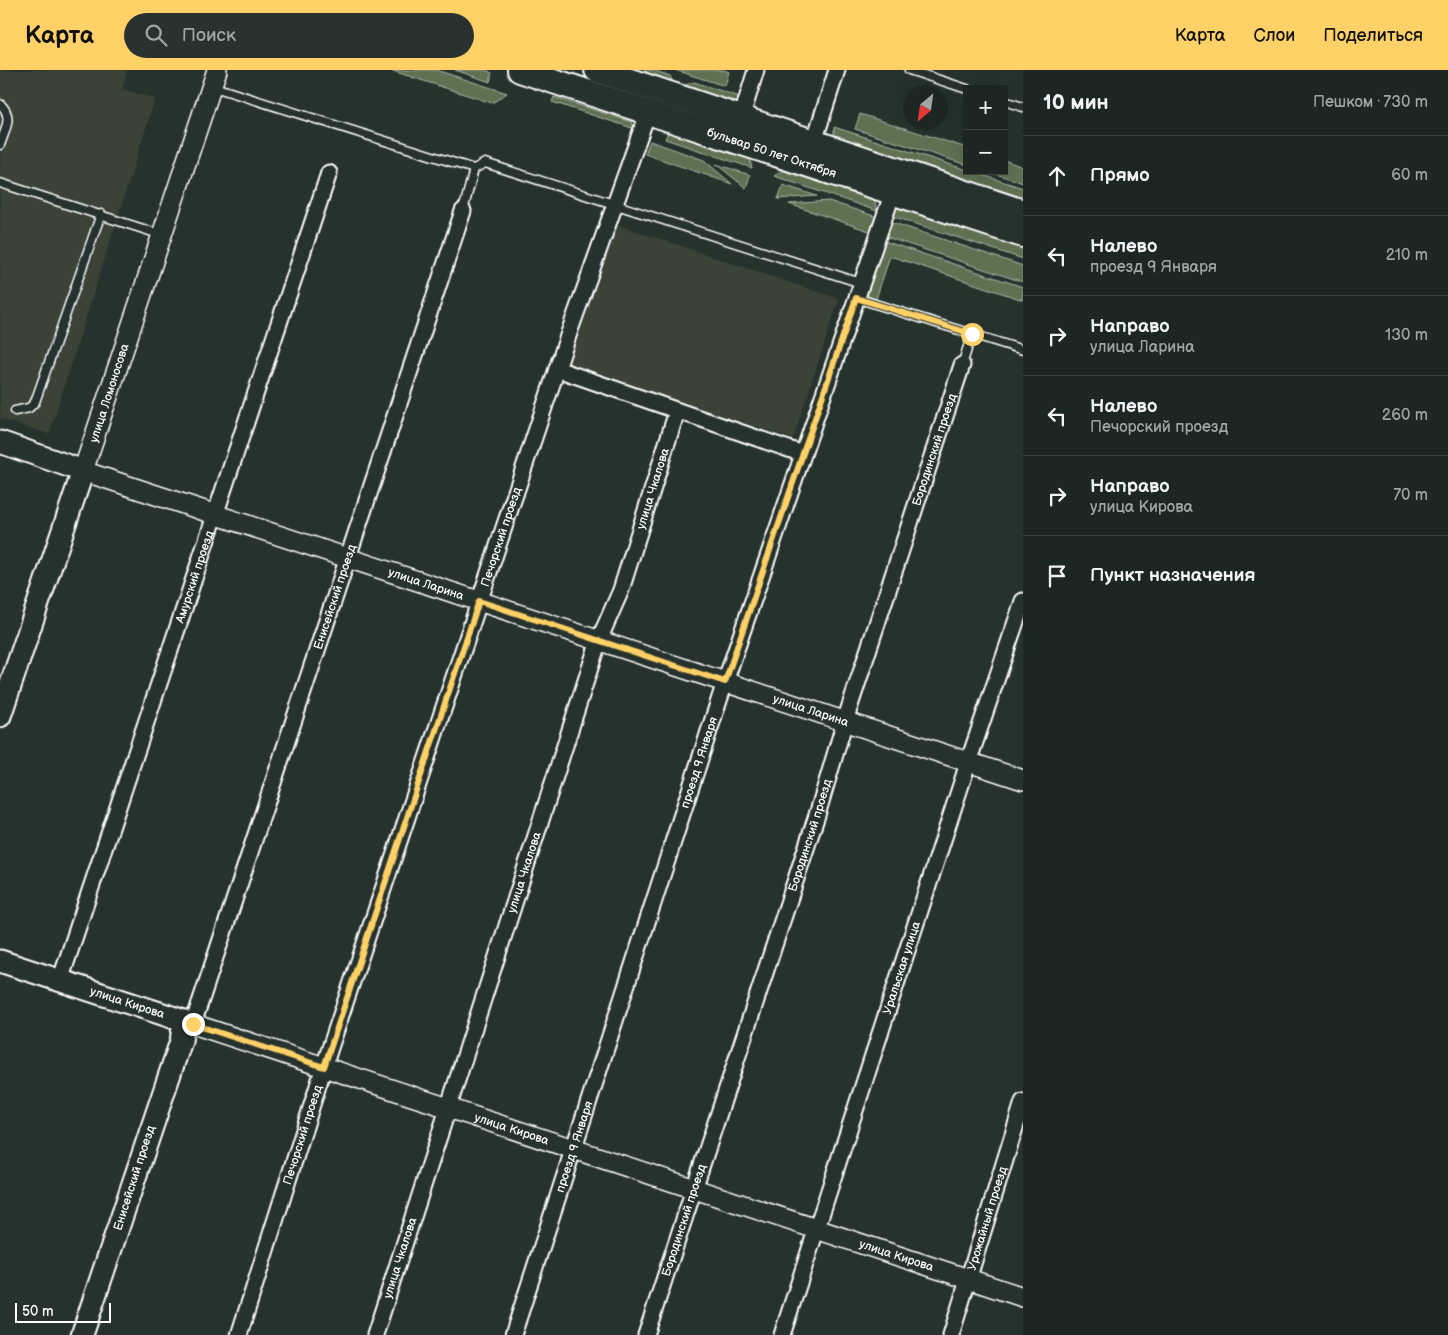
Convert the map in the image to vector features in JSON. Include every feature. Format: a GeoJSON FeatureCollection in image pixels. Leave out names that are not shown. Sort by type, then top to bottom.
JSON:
{"type":"FeatureCollection","features":[{"type":"Feature","properties":{"kind":"main road","name":"бульвар 50 лет Октября"},"geometry":{"type":"LineString","coordinates":[[520,70],[734,140],[810,153],[1023,212]]}},
{"type":"Feature","properties":{"kind":"main road","name":"бульвар 50 лет Октября"},"geometry":{"type":"LineString","coordinates":[[597,70],[741,117],[810,153],[893,192],[1023,235]]}},
{"type":"Feature","properties":{"kind":"main road","name":"улица Ларина"},"geometry":{"type":"LineString","coordinates":[[0,442],[83,471]]}},
{"type":"Feature","properties":{"kind":"main road","name":"улица Ломоносова"},"geometry":{"type":"LineString","coordinates":[[0,716],[83,471]]}},
{"type":"Feature","properties":{"kind":"main road","name":"улица Кирова"},"geometry":{"type":"LineString","coordinates":[[0,961],[188,1022]]}},
{"type":"Feature","properties":{"kind":"main road","name":"Енисейский проезд"},"geometry":{"type":"LineString","coordinates":[[82,1335],[188,1022]]}},
{"type":"Feature","properties":{"kind":"street"},"geometry":{"type":"LineString","coordinates":[[734,140],[756,70]]}},
{"type":"Feature","properties":{"kind":"street"},"geometry":{"type":"LineString","coordinates":[[810,153],[837,70]]}},
{"type":"Feature","properties":{"kind":"street","name":"улица Ломоносова"},"geometry":{"type":"LineString","coordinates":[[83,471],[214,78]]}},
{"type":"Feature","properties":{"kind":"street","name":"Печорский проезд"},"geometry":{"type":"LineString","coordinates":[[239,1335],[324,1067],[479,601],[614,204],[648,112]]}},
{"type":"Feature","properties":{"kind":"street","name":"Амурский проезд"},"geometry":{"type":"LineString","coordinates":[[60,981],[329,173]]}},
{"type":"Feature","properties":{"kind":"street","name":"проезд 9 Января"},"geometry":{"type":"LineString","coordinates":[[513,1335],[725,682],[893,192]]}},
{"type":"Feature","properties":{"kind":"street","name":"Енисейский проезд"},"geometry":{"type":"LineString","coordinates":[[188,1022],[463,211]]}},
{"type":"Feature","properties":{"kind":"street","name":"Бородинский проезд"},"geometry":{"type":"LineString","coordinates":[[646,1335],[817,816],[845,722],[962,364]]}},
{"type":"Feature","properties":{"kind":"street"},"geometry":{"type":"LineString","coordinates":[[557,370],[803,454]]}},
{"type":"Feature","properties":{"kind":"street","name":"улица Чкалова"},"geometry":{"type":"LineString","coordinates":[[375,1335],[599,640],[621,590],[677,410]]}},
{"type":"Feature","properties":{"kind":"street","name":"улица Ларина"},"geometry":{"type":"LineString","coordinates":[[83,471],[1023,780]]}},
{"type":"Feature","properties":{"kind":"street","name":"Уральская улица"},"geometry":{"type":"LineString","coordinates":[[782,1335],[968,762],[1023,601]]}},
{"type":"Feature","properties":{"kind":"street","name":"улица Кирова"},"geometry":{"type":"LineString","coordinates":[[188,1022],[1023,1297]]}},
{"type":"Feature","properties":{"kind":"street","name":"Урожайный проезд"},"geometry":{"type":"LineString","coordinates":[[951,1335],[1023,1102]]}},
{"type":"Feature","properties":{"kind":"lane"},"geometry":{"type":"LineString","coordinates":[[909,70],[963,88]]}},
{"type":"Feature","properties":{"kind":"lane"},"geometry":{"type":"LineString","coordinates":[[214,78],[474,169],[485,164],[861,283]]}},
{"type":"Feature","properties":{"kind":"lane"},"geometry":{"type":"LineString","coordinates":[[1008,101],[1023,106]]}},
{"type":"Feature","properties":{"kind":"lane"},"geometry":{"type":"LineString","coordinates":[[0,104],[6,109],[9,119],[0,145]]}},
{"type":"Feature","properties":{"kind":"lane","name":"Енисейский проезд"},"geometry":{"type":"LineString","coordinates":[[463,211],[474,169]]}},
{"type":"Feature","properties":{"kind":"lane"},"geometry":{"type":"LineString","coordinates":[[0,183],[162,235]]}},
{"type":"Feature","properties":{"kind":"lane"},"geometry":{"type":"LineString","coordinates":[[15,412],[29,408],[36,402],[101,214]]}},
{"type":"Feature","properties":{"kind":"lane"},"geometry":{"type":"LineString","coordinates":[[856,298],[1023,350]]}},
{"type":"Feature","properties":{"kind":"lane","name":"Бородинский проезд"},"geometry":{"type":"LineString","coordinates":[[962,364],[972,334]]}},
{"type":"Feature","properties":{"kind":"shaded area"},"geometry":{"type":"Polygon","coordinates":[[[0,70],[127,70],[122,89],[155,99],[49,434],[0,419],[0,70]]]}},
{"type":"Feature","properties":{"kind":"shaded area"},"geometry":{"type":"Polygon","coordinates":[[[615,224],[839,299],[793,439],[568,364],[615,224]]]}},
{"type":"Feature","properties":{"kind":"green space"},"geometry":{"type":"Polygon","coordinates":[[[390,70],[436,70],[507,93],[492,103],[390,70]]]}},
{"type":"Feature","properties":{"kind":"green space"},"geometry":{"type":"Polygon","coordinates":[[[455,70],[486,70],[492,73],[490,82],[455,70]]]}},
{"type":"Feature","properties":{"kind":"green space"},"geometry":{"type":"Polygon","coordinates":[[[644,70],[653,70],[670,76],[674,84],[665,86],[643,72],[644,70]]]}},
{"type":"Feature","properties":{"kind":"green space"},"geometry":{"type":"Polygon","coordinates":[[[675,70],[724,70],[729,72],[725,86],[675,70]]]}},
{"type":"Feature","properties":{"kind":"green space"},"geometry":{"type":"Polygon","coordinates":[[[694,82],[740,97],[726,104],[679,91],[683,86],[694,82]]]}},
{"type":"Feature","properties":{"kind":"green space"},"geometry":{"type":"Polygon","coordinates":[[[554,97],[632,122],[635,129],[552,102],[554,97]]]}},
{"type":"Feature","properties":{"kind":"green space"},"geometry":{"type":"Polygon","coordinates":[[[860,114],[903,128],[903,130],[910,130],[963,147],[963,164],[855,129],[860,114]]]}},
{"type":"Feature","properties":{"kind":"green space"},"geometry":{"type":"Polygon","coordinates":[[[670,127],[749,155],[752,168],[665,139],[670,127]]]}},
{"type":"Feature","properties":{"kind":"green space"},"geometry":{"type":"Polygon","coordinates":[[[834,127],[963,169],[963,175],[983,175],[1023,188],[1023,205],[834,137],[834,127]]]}},
{"type":"Feature","properties":{"kind":"green space"},"geometry":{"type":"Polygon","coordinates":[[[650,141],[704,160],[732,184],[645,154],[650,141]]]}},
{"type":"Feature","properties":{"kind":"green space"},"geometry":{"type":"Polygon","coordinates":[[[1008,161],[1023,167],[1023,183],[999,175],[1008,175],[1008,161]]]}},
{"type":"Feature","properties":{"kind":"green space"},"geometry":{"type":"Polygon","coordinates":[[[716,164],[750,175],[746,188],[716,164]]]}},
{"type":"Feature","properties":{"kind":"green space"},"geometry":{"type":"Polygon","coordinates":[[[786,167],[874,197],[877,211],[774,176],[786,167]]]}},
{"type":"Feature","properties":{"kind":"green space"},"geometry":{"type":"Polygon","coordinates":[[[783,185],[817,196],[778,199],[783,185]]]}},
{"type":"Feature","properties":{"kind":"green space"},"geometry":{"type":"Polygon","coordinates":[[[829,201],[877,217],[872,232],[789,204],[829,201]]]}},
{"type":"Feature","properties":{"kind":"green space"},"geometry":{"type":"Polygon","coordinates":[[[899,204],[1023,242],[1023,259],[889,215],[899,204]]]}},
{"type":"Feature","properties":{"kind":"green space"},"geometry":{"type":"Polygon","coordinates":[[[888,221],[1023,266],[1023,282],[883,236],[888,221]]]}},
{"type":"Feature","properties":{"kind":"green space"},"geometry":{"type":"Polygon","coordinates":[[[881,240],[1023,287],[1023,300],[890,256],[876,299],[870,297],[865,291],[881,240]]]}},
{"type":"Feature","properties":{"kind":"route"},"geometry":{"type":"LineString","coordinates":[[193,1024],[324,1067],[479,601],[725,682],[856,298],[972,334]]}}]}
